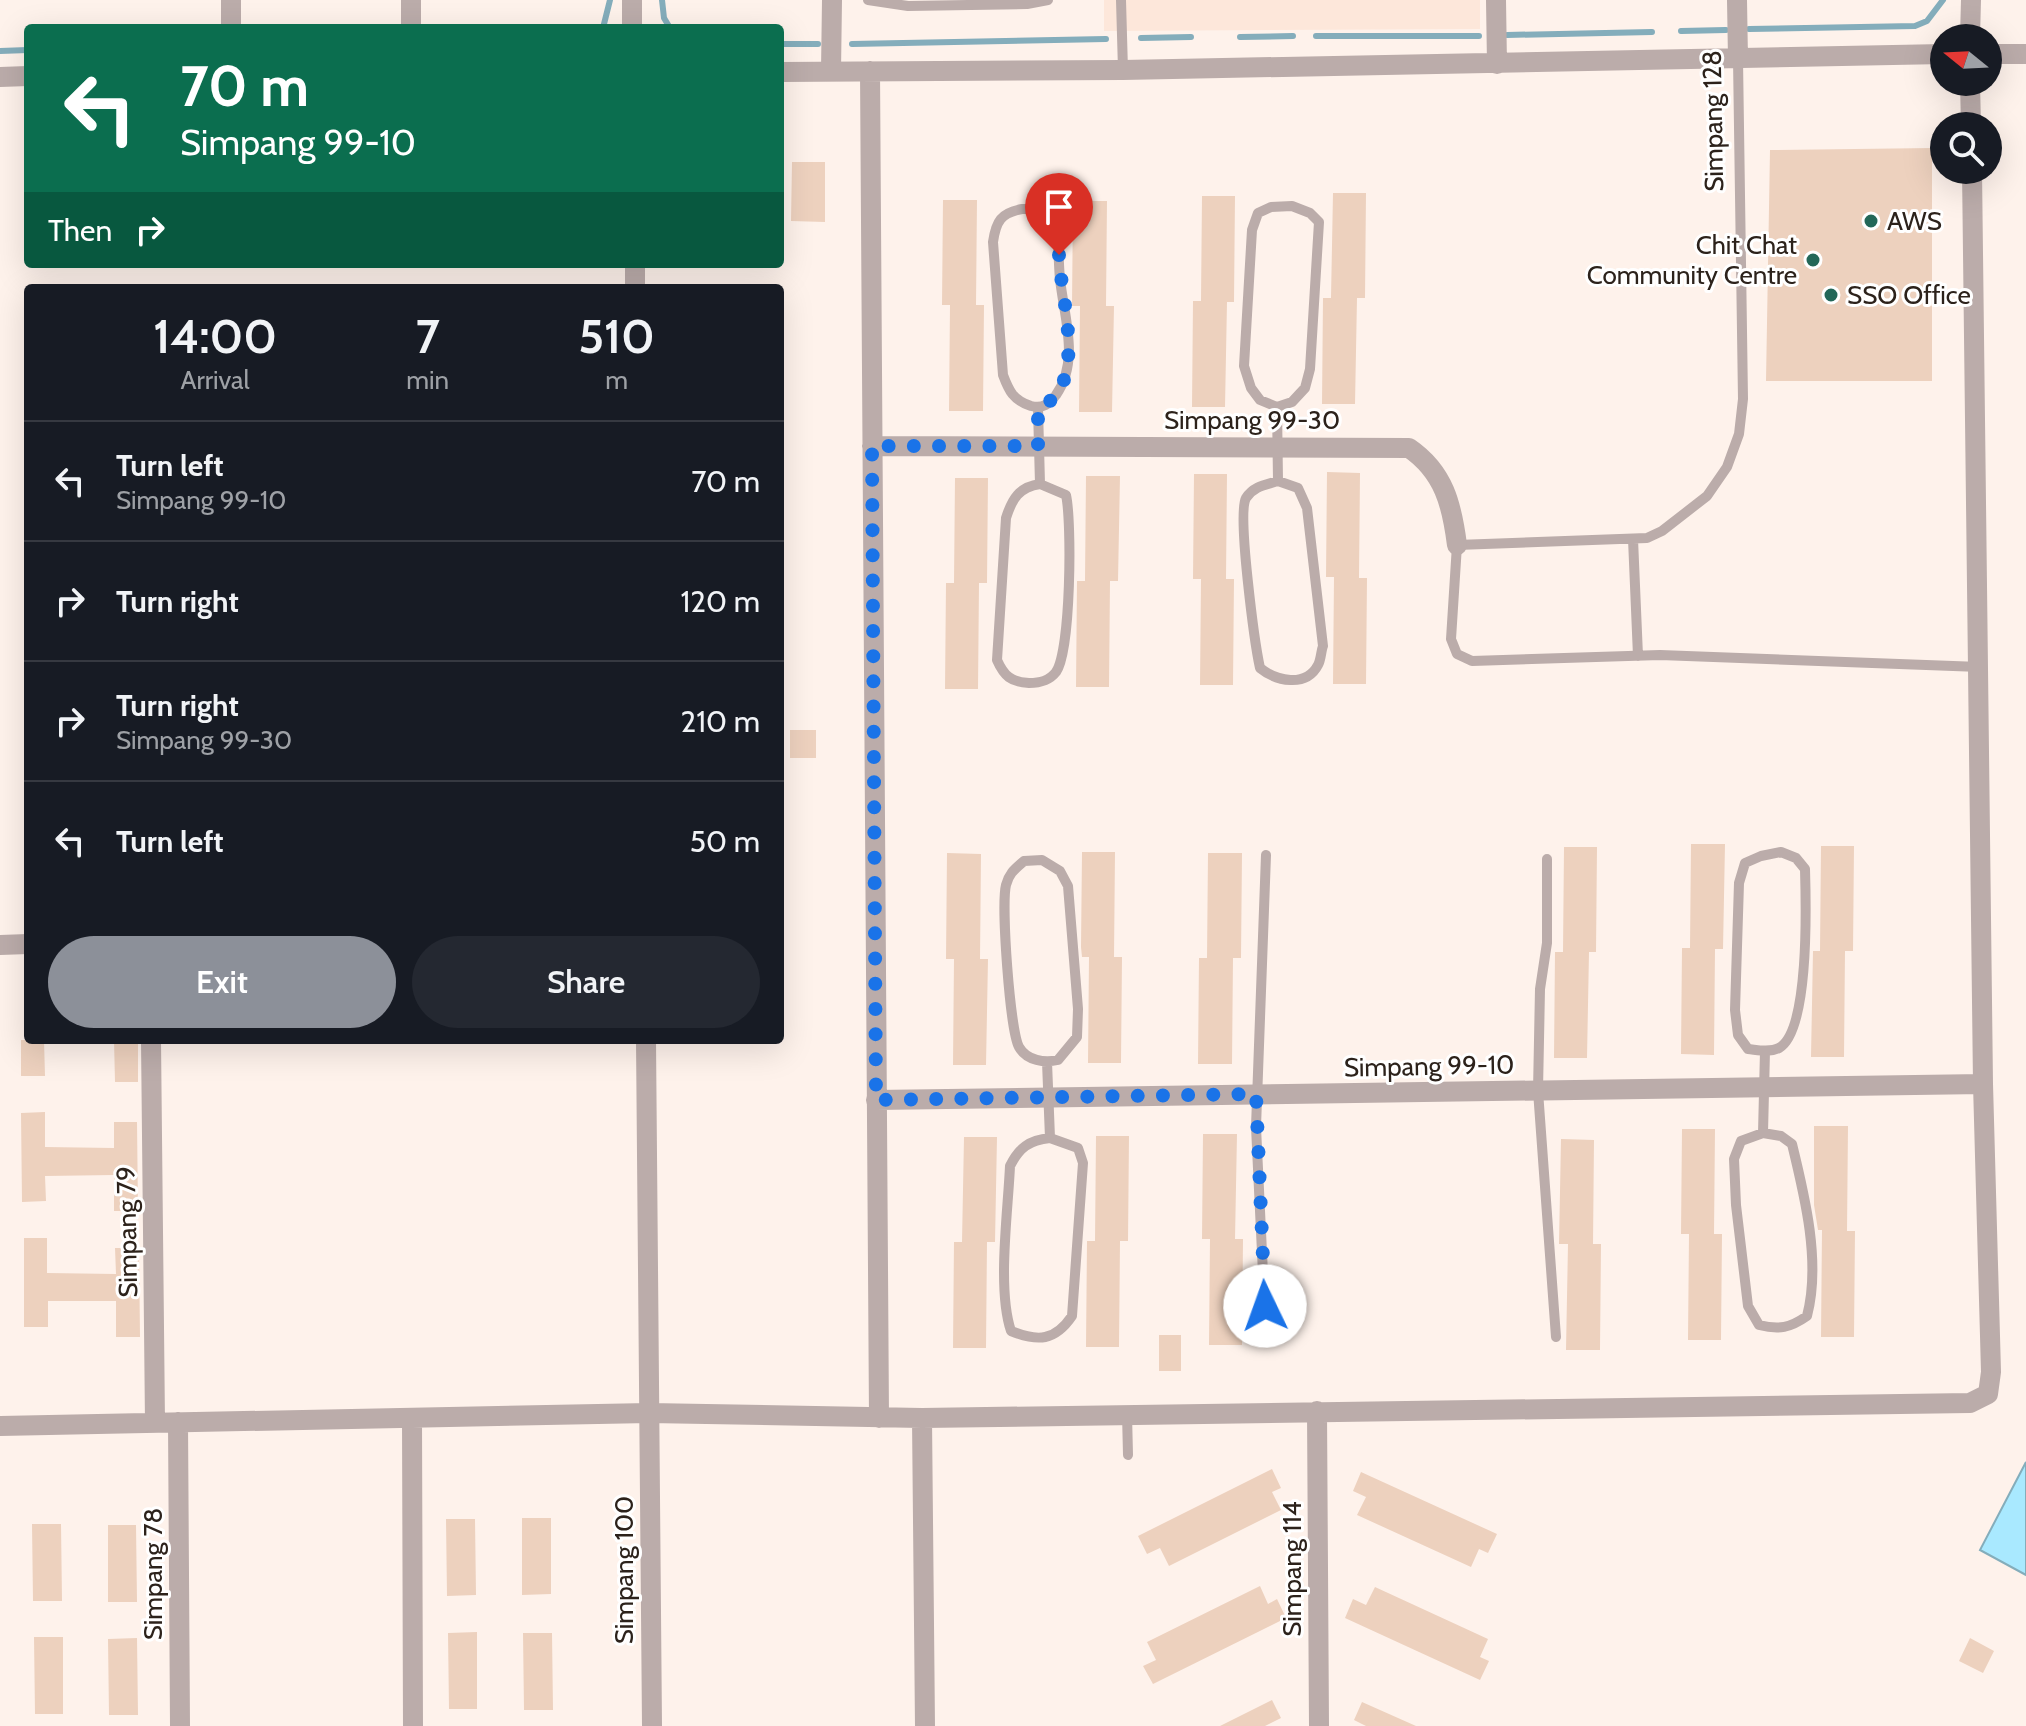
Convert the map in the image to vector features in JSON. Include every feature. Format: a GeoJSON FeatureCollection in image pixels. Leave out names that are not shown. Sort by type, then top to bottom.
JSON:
{"type":"FeatureCollection","features":[{"type":"Feature","properties":{"kind":"street"},"geometry":{"type":"LineString","coordinates":[[231,0],[231,24]]}},
{"type":"Feature","properties":{"kind":"street"},"geometry":{"type":"LineString","coordinates":[[411,0],[411,24]]}},
{"type":"Feature","properties":{"kind":"street"},"geometry":{"type":"LineString","coordinates":[[632,0],[632,24]]}},
{"type":"Feature","properties":{"kind":"street"},"geometry":{"type":"LineString","coordinates":[[831,71],[832,0]]}},
{"type":"Feature","properties":{"kind":"street"},"geometry":{"type":"LineString","coordinates":[[1496,0],[1497,64]]}},
{"type":"Feature","properties":{"kind":"street","name":"Simpang 128"},"geometry":{"type":"LineString","coordinates":[[1737,0],[1738,59]]}},
{"type":"Feature","properties":{"kind":"street"},"geometry":{"type":"LineString","coordinates":[[1970,24],[1971,0]]}},
{"type":"Feature","properties":{"kind":"street"},"geometry":{"type":"LineString","coordinates":[[784,72],[1123,70],[1930,54]]}},
{"type":"Feature","properties":{"kind":"street"},"geometry":{"type":"LineString","coordinates":[[2002,54],[2026,54]]}},
{"type":"Feature","properties":{"kind":"street"},"geometry":{"type":"LineString","coordinates":[[870,71],[879,1418]]}},
{"type":"Feature","properties":{"kind":"street"},"geometry":{"type":"LineString","coordinates":[[0,77],[24,76]]}},
{"type":"Feature","properties":{"kind":"street"},"geometry":{"type":"LineString","coordinates":[[0,1426],[649,1413],[922,1418],[1970,1403],[1988,1394],[1991,1372],[1983,1084],[1972,184]]}},
{"type":"Feature","properties":{"kind":"street","name":"Simpang 99-30"},"geometry":{"type":"LineString","coordinates":[[872,446],[1409,448],[1425,459],[1441,479],[1457,545]]}},
{"type":"Feature","properties":{"kind":"street"},"geometry":{"type":"LineString","coordinates":[[0,945],[24,944]]}},
{"type":"Feature","properties":{"kind":"street","name":"Simpang 79"},"geometry":{"type":"LineString","coordinates":[[151,1044],[155,1423]]}},
{"type":"Feature","properties":{"kind":"street","name":"Simpang 100"},"geometry":{"type":"LineString","coordinates":[[646,1044],[652,1726]]}},
{"type":"Feature","properties":{"kind":"street","name":"Simpang 99-10"},"geometry":{"type":"LineString","coordinates":[[876,1100],[1983,1084]]}},
{"type":"Feature","properties":{"kind":"street","name":"Simpang 114"},"geometry":{"type":"LineString","coordinates":[[1317,1411],[1319,1726]]}},
{"type":"Feature","properties":{"kind":"street"},"geometry":{"type":"LineString","coordinates":[[412,1418],[413,1726]]}},
{"type":"Feature","properties":{"kind":"street"},"geometry":{"type":"LineString","coordinates":[[922,1418],[925,1726]]}},
{"type":"Feature","properties":{"kind":"street","name":"Simpang 78"},"geometry":{"type":"LineString","coordinates":[[178,1422],[180,1726]]}},
{"type":"Feature","properties":{"kind":"lane"},"geometry":{"type":"LineString","coordinates":[[868,0],[908,6],[1027,4],[1048,0]]}},
{"type":"Feature","properties":{"kind":"lane"},"geometry":{"type":"LineString","coordinates":[[1121,0],[1123,70]]}},
{"type":"Feature","properties":{"kind":"lane","name":"Simpang 128"},"geometry":{"type":"LineString","coordinates":[[1457,545],[1647,538],[1662,531],[1707,496],[1727,467],[1739,434],[1743,399],[1738,59]]}},
{"type":"Feature","properties":{"kind":"lane"},"geometry":{"type":"LineString","coordinates":[[1292,206],[1310,213],[1319,222],[1310,369],[1305,388],[1292,402],[1277,407],[1260,400],[1251,388],[1244,366],[1252,230],[1258,213],[1271,207],[1292,206]]}},
{"type":"Feature","properties":{"kind":"lane"},"geometry":{"type":"LineString","coordinates":[[1022,209],[1040,209],[1056,217],[1068,333],[1065,382],[1050,404],[1038,408],[1021,403],[1010,394],[1003,375],[993,242],[995,223],[1006,212],[1022,209]]}},
{"type":"Feature","properties":{"kind":"lane"},"geometry":{"type":"LineString","coordinates":[[1277,407],[1275,446],[1278,481]]}},
{"type":"Feature","properties":{"kind":"lane"},"geometry":{"type":"LineString","coordinates":[[1038,408],[1040,484]]}},
{"type":"Feature","properties":{"kind":"lane"},"geometry":{"type":"LineString","coordinates":[[1278,481],[1298,488],[1307,508],[1323,646],[1317,667],[1304,678],[1286,681],[1270,676],[1260,668],[1244,527],[1244,502],[1254,488],[1278,481]]}},
{"type":"Feature","properties":{"kind":"lane"},"geometry":{"type":"LineString","coordinates":[[1040,484],[1066,495],[1069,509],[1063,651],[1058,670],[1048,680],[1016,682],[1003,675],[997,660],[1006,518],[1012,500],[1025,486],[1040,484]]}},
{"type":"Feature","properties":{"kind":"lane"},"geometry":{"type":"LineString","coordinates":[[1633,539],[1638,656],[1980,667]]}},
{"type":"Feature","properties":{"kind":"lane","name":"Simpang 99-30"},"geometry":{"type":"LineString","coordinates":[[1457,545],[1451,639],[1457,654],[1472,661],[1638,656]]}},
{"type":"Feature","properties":{"kind":"lane"},"geometry":{"type":"LineString","coordinates":[[1781,852],[1796,858],[1805,869],[1804,956],[1798,1013],[1790,1037],[1779,1048],[1765,1051],[1748,1049],[1738,1035],[1735,1010],[1739,883],[1745,863],[1781,852]]}},
{"type":"Feature","properties":{"kind":"lane"},"geometry":{"type":"LineString","coordinates":[[1266,855],[1256,1094],[1266,1336]]}},
{"type":"Feature","properties":{"kind":"lane"},"geometry":{"type":"LineString","coordinates":[[1547,859],[1547,943],[1540,989],[1538,1091],[1556,1337]]}},
{"type":"Feature","properties":{"kind":"lane"},"geometry":{"type":"LineString","coordinates":[[1042,860],[1060,871],[1068,886],[1078,1009],[1077,1037],[1058,1060],[1047,1062],[1028,1057],[1018,1046],[1008,982],[1005,889],[1009,874],[1024,861],[1042,860]]}},
{"type":"Feature","properties":{"kind":"lane"},"geometry":{"type":"LineString","coordinates":[[1763,1133],[1765,1051]]}},
{"type":"Feature","properties":{"kind":"lane"},"geometry":{"type":"LineString","coordinates":[[1047,1062],[1050,1138]]}},
{"type":"Feature","properties":{"kind":"lane"},"geometry":{"type":"LineString","coordinates":[[1763,1133],[1781,1136],[1792,1144],[1811,1252],[1812,1297],[1807,1316],[1793,1326],[1777,1329],[1759,1325],[1748,1306],[1736,1205],[1734,1159],[1741,1141],[1763,1133]]}},
{"type":"Feature","properties":{"kind":"lane"},"geometry":{"type":"LineString","coordinates":[[1050,1138],[1078,1148],[1083,1163],[1072,1316],[1060,1332],[1042,1338],[1011,1331],[1006,1316],[1010,1166],[1017,1152],[1034,1140],[1050,1138]]}},
{"type":"Feature","properties":{"kind":"lane"},"geometry":{"type":"LineString","coordinates":[[1127,1414],[1128,1455]]}},
{"type":"Feature","properties":{"kind":"shaded area"},"geometry":{"type":"Polygon","coordinates":[[[1104,0],[1480,0],[1480,29],[1104,31],[1104,0]]]}},
{"type":"Feature","properties":{"kind":"water"},"geometry":{"type":"Polygon","coordinates":[[[2026,1462],[2026,1575],[1980,1550],[2026,1462]]]}},
{"type":"Feature","properties":{"kind":"building"},"geometry":{"type":"Polygon","coordinates":[[[1930,148],[1932,381],[1766,381],[1770,150],[1930,148]]]}},
{"type":"Feature","properties":{"kind":"building"},"geometry":{"type":"Polygon","coordinates":[[[792,162],[825,162],[825,222],[791,221],[792,162]]]}},
{"type":"Feature","properties":{"kind":"building"},"geometry":{"type":"Polygon","coordinates":[[[1333,193],[1366,193],[1365,298],[1357,298],[1355,404],[1322,404],[1323,298],[1331,298],[1333,193]]]}},
{"type":"Feature","properties":{"kind":"building"},"geometry":{"type":"Polygon","coordinates":[[[1202,196],[1235,196],[1234,302],[1227,302],[1225,407],[1192,407],[1193,301],[1201,301],[1202,196]]]}},
{"type":"Feature","properties":{"kind":"building"},"geometry":{"type":"Polygon","coordinates":[[[943,200],[977,200],[976,305],[984,305],[983,411],[949,411],[950,305],[942,305],[943,200]]]}},
{"type":"Feature","properties":{"kind":"building"},"geometry":{"type":"Polygon","coordinates":[[[1073,201],[1107,201],[1106,306],[1114,306],[1112,412],[1079,412],[1080,306],[1072,306],[1073,201]]]}},
{"type":"Feature","properties":{"kind":"building"},"geometry":{"type":"Polygon","coordinates":[[[1327,472],[1360,473],[1359,578],[1367,578],[1366,684],[1333,684],[1334,577],[1326,577],[1327,472]]]}},
{"type":"Feature","properties":{"kind":"building"},"geometry":{"type":"Polygon","coordinates":[[[1194,474],[1227,474],[1226,579],[1234,579],[1233,685],[1200,685],[1201,579],[1193,579],[1194,474]]]}},
{"type":"Feature","properties":{"kind":"building"},"geometry":{"type":"Polygon","coordinates":[[[1086,476],[1120,476],[1118,581],[1110,581],[1109,687],[1076,687],[1077,581],[1085,581],[1086,476]]]}},
{"type":"Feature","properties":{"kind":"building"},"geometry":{"type":"Polygon","coordinates":[[[955,478],[988,478],[987,583],[979,583],[978,689],[945,689],[946,583],[954,583],[955,478]]]}},
{"type":"Feature","properties":{"kind":"building"},"geometry":{"type":"Polygon","coordinates":[[[790,730],[816,730],[816,758],[790,758],[790,730]]]}},
{"type":"Feature","properties":{"kind":"building"},"geometry":{"type":"Polygon","coordinates":[[[1691,844],[1725,844],[1723,949],[1715,949],[1714,1055],[1681,1054],[1682,948],[1690,948],[1691,844]]]}},
{"type":"Feature","properties":{"kind":"building"},"geometry":{"type":"Polygon","coordinates":[[[1821,846],[1854,846],[1853,951],[1845,951],[1844,1057],[1811,1057],[1813,951],[1820,951],[1821,846]]]}},
{"type":"Feature","properties":{"kind":"building"},"geometry":{"type":"Polygon","coordinates":[[[1564,847],[1597,847],[1596,952],[1589,952],[1587,1058],[1554,1058],[1555,952],[1563,952],[1564,847]]]}},
{"type":"Feature","properties":{"kind":"building"},"geometry":{"type":"Polygon","coordinates":[[[1082,852],[1115,852],[1114,957],[1122,957],[1121,1063],[1088,1063],[1089,957],[1082,957],[1081,947],[1082,852]]]}},
{"type":"Feature","properties":{"kind":"building"},"geometry":{"type":"Polygon","coordinates":[[[947,853],[981,854],[980,959],[988,959],[986,1065],[953,1065],[954,959],[946,959],[947,853]]]}},
{"type":"Feature","properties":{"kind":"building"},"geometry":{"type":"Polygon","coordinates":[[[1208,853],[1242,853],[1241,958],[1233,958],[1232,1064],[1198,1064],[1199,958],[1207,958],[1208,853]]]}},
{"type":"Feature","properties":{"kind":"building"},"geometry":{"type":"Polygon","coordinates":[[[21,1040],[24,1044],[44,1044],[45,1076],[21,1076],[21,1040]]]}},
{"type":"Feature","properties":{"kind":"building"},"geometry":{"type":"Polygon","coordinates":[[[114,1044],[138,1044],[138,1082],[115,1082],[114,1044]]]}},
{"type":"Feature","properties":{"kind":"building"},"geometry":{"type":"Polygon","coordinates":[[[45,1112],[45,1147],[114,1148],[114,1122],[137,1122],[138,1211],[114,1211],[114,1175],[45,1176],[46,1201],[22,1202],[21,1113],[45,1112]]]}},
{"type":"Feature","properties":{"kind":"building"},"geometry":{"type":"Polygon","coordinates":[[[1814,1126],[1848,1126],[1847,1231],[1855,1231],[1854,1337],[1821,1337],[1822,1230],[1818,1230],[1814,1205],[1814,1126]]]}},
{"type":"Feature","properties":{"kind":"building"},"geometry":{"type":"Polygon","coordinates":[[[1682,1129],[1715,1129],[1714,1234],[1722,1234],[1721,1340],[1688,1340],[1689,1234],[1681,1234],[1682,1129]]]}},
{"type":"Feature","properties":{"kind":"building"},"geometry":{"type":"Polygon","coordinates":[[[1203,1134],[1237,1134],[1235,1239],[1243,1239],[1242,1345],[1209,1345],[1210,1239],[1202,1239],[1203,1134]]]}},
{"type":"Feature","properties":{"kind":"building"},"geometry":{"type":"Polygon","coordinates":[[[1096,1136],[1129,1136],[1128,1241],[1120,1241],[1119,1347],[1086,1347],[1087,1241],[1095,1241],[1096,1136]]]}},
{"type":"Feature","properties":{"kind":"building"},"geometry":{"type":"Polygon","coordinates":[[[964,1137],[997,1137],[995,1242],[987,1242],[986,1348],[953,1348],[954,1242],[962,1242],[964,1137]]]}},
{"type":"Feature","properties":{"kind":"building"},"geometry":{"type":"Polygon","coordinates":[[[1561,1139],[1594,1140],[1593,1244],[1601,1244],[1600,1350],[1566,1350],[1568,1244],[1559,1244],[1561,1139]]]}},
{"type":"Feature","properties":{"kind":"building"},"geometry":{"type":"Polygon","coordinates":[[[24,1238],[47,1238],[47,1273],[116,1274],[115,1248],[139,1248],[140,1337],[116,1337],[116,1301],[48,1301],[48,1327],[24,1327],[24,1238]]]}},
{"type":"Feature","properties":{"kind":"building"},"geometry":{"type":"Polygon","coordinates":[[[1159,1335],[1181,1335],[1181,1371],[1159,1371],[1159,1335]]]}},
{"type":"Feature","properties":{"kind":"building"},"geometry":{"type":"Polygon","coordinates":[[[1272,1469],[1281,1488],[1272,1492],[1281,1510],[1169,1566],[1160,1548],[1147,1554],[1138,1536],[1272,1469]]]}},
{"type":"Feature","properties":{"kind":"building"},"geometry":{"type":"Polygon","coordinates":[[[1361,1472],[1497,1534],[1488,1553],[1479,1549],[1471,1567],[1357,1515],[1366,1497],[1353,1491],[1361,1472]]]}},
{"type":"Feature","properties":{"kind":"building"},"geometry":{"type":"Polygon","coordinates":[[[522,1518],[551,1518],[551,1594],[522,1595],[522,1518]]]}},
{"type":"Feature","properties":{"kind":"building"},"geometry":{"type":"Polygon","coordinates":[[[446,1519],[475,1519],[476,1595],[447,1596],[446,1519]]]}},
{"type":"Feature","properties":{"kind":"building"},"geometry":{"type":"Polygon","coordinates":[[[32,1524],[61,1524],[62,1601],[33,1601],[32,1524]]]}},
{"type":"Feature","properties":{"kind":"building"},"geometry":{"type":"Polygon","coordinates":[[[108,1525],[136,1525],[137,1602],[108,1602],[108,1525]]]}},
{"type":"Feature","properties":{"kind":"building"},"geometry":{"type":"Polygon","coordinates":[[[1260,1586],[1268,1604],[1277,1599],[1286,1618],[1153,1684],[1143,1666],[1156,1660],[1147,1642],[1260,1586]]]}},
{"type":"Feature","properties":{"kind":"building"},"geometry":{"type":"Polygon","coordinates":[[[1375,1587],[1488,1639],[1480,1657],[1489,1661],[1480,1680],[1345,1618],[1353,1599],[1366,1605],[1375,1587]]]}},
{"type":"Feature","properties":{"kind":"building"},"geometry":{"type":"Polygon","coordinates":[[[477,1632],[477,1709],[449,1709],[448,1633],[477,1632]]]}},
{"type":"Feature","properties":{"kind":"building"},"geometry":{"type":"Polygon","coordinates":[[[523,1633],[552,1633],[553,1710],[524,1710],[523,1633]]]}},
{"type":"Feature","properties":{"kind":"building"},"geometry":{"type":"Polygon","coordinates":[[[34,1637],[63,1637],[63,1714],[35,1714],[34,1637]]]}},
{"type":"Feature","properties":{"kind":"building"},"geometry":{"type":"Polygon","coordinates":[[[137,1638],[138,1715],[109,1715],[108,1639],[137,1638]]]}},
{"type":"Feature","properties":{"kind":"building"},"geometry":{"type":"Polygon","coordinates":[[[1970,1638],[1994,1651],[1983,1673],[1959,1661],[1970,1638]]]}},
{"type":"Feature","properties":{"kind":"building"},"geometry":{"type":"Polygon","coordinates":[[[1272,1700],[1281,1718],[1265,1726],[1220,1726],[1272,1700]]]}},
{"type":"Feature","properties":{"kind":"building"},"geometry":{"type":"Polygon","coordinates":[[[1362,1702],[1416,1726],[1366,1726],[1354,1720],[1362,1702]]]}},
{"type":"Feature","properties":{"kind":"waterway"},"geometry":{"type":"LineString","coordinates":[[604,24],[610,0]]}},
{"type":"Feature","properties":{"kind":"waterway"},"geometry":{"type":"LineString","coordinates":[[662,0],[668,24]]}},
{"type":"Feature","properties":{"kind":"waterway"},"geometry":{"type":"LineString","coordinates":[[1749,29],[1915,26],[1927,21],[1943,0]]}},
{"type":"Feature","properties":{"kind":"waterway"},"geometry":{"type":"LineString","coordinates":[[1681,31],[1726,30]]}},
{"type":"Feature","properties":{"kind":"waterway"},"geometry":{"type":"LineString","coordinates":[[1507,35],[1652,32]]}},
{"type":"Feature","properties":{"kind":"waterway"},"geometry":{"type":"LineString","coordinates":[[1240,37],[1293,36]]}},
{"type":"Feature","properties":{"kind":"waterway"},"geometry":{"type":"LineString","coordinates":[[1316,36],[1479,36]]}},
{"type":"Feature","properties":{"kind":"waterway"},"geometry":{"type":"LineString","coordinates":[[1141,38],[1191,37]]}},
{"type":"Feature","properties":{"kind":"waterway"},"geometry":{"type":"LineString","coordinates":[[852,44],[1106,39]]}},
{"type":"Feature","properties":{"kind":"waterway"},"geometry":{"type":"LineString","coordinates":[[784,44],[818,44]]}},
{"type":"Feature","properties":{"kind":"waterway"},"geometry":{"type":"LineString","coordinates":[[0,51],[24,50]]}},
{"type":"Feature","properties":{"kind":"place","name":"AWS"},"geometry":{"type":"Point","coordinates":[1871,221]}},
{"type":"Feature","properties":{"kind":"place","name":"Chit Chat Community Centre"},"geometry":{"type":"Point","coordinates":[1813,260]}},
{"type":"Feature","properties":{"kind":"place","name":"SSO Office"},"geometry":{"type":"Point","coordinates":[1831,295]}},
{"type":"Feature","properties":{"kind":"route"},"geometry":{"type":"LineString","coordinates":[[1059,255],[1069,355],[1065,382],[1050,404],[1038,408],[1038,446],[872,446],[876,1100],[1256,1094],[1265,1306]]}}]}
